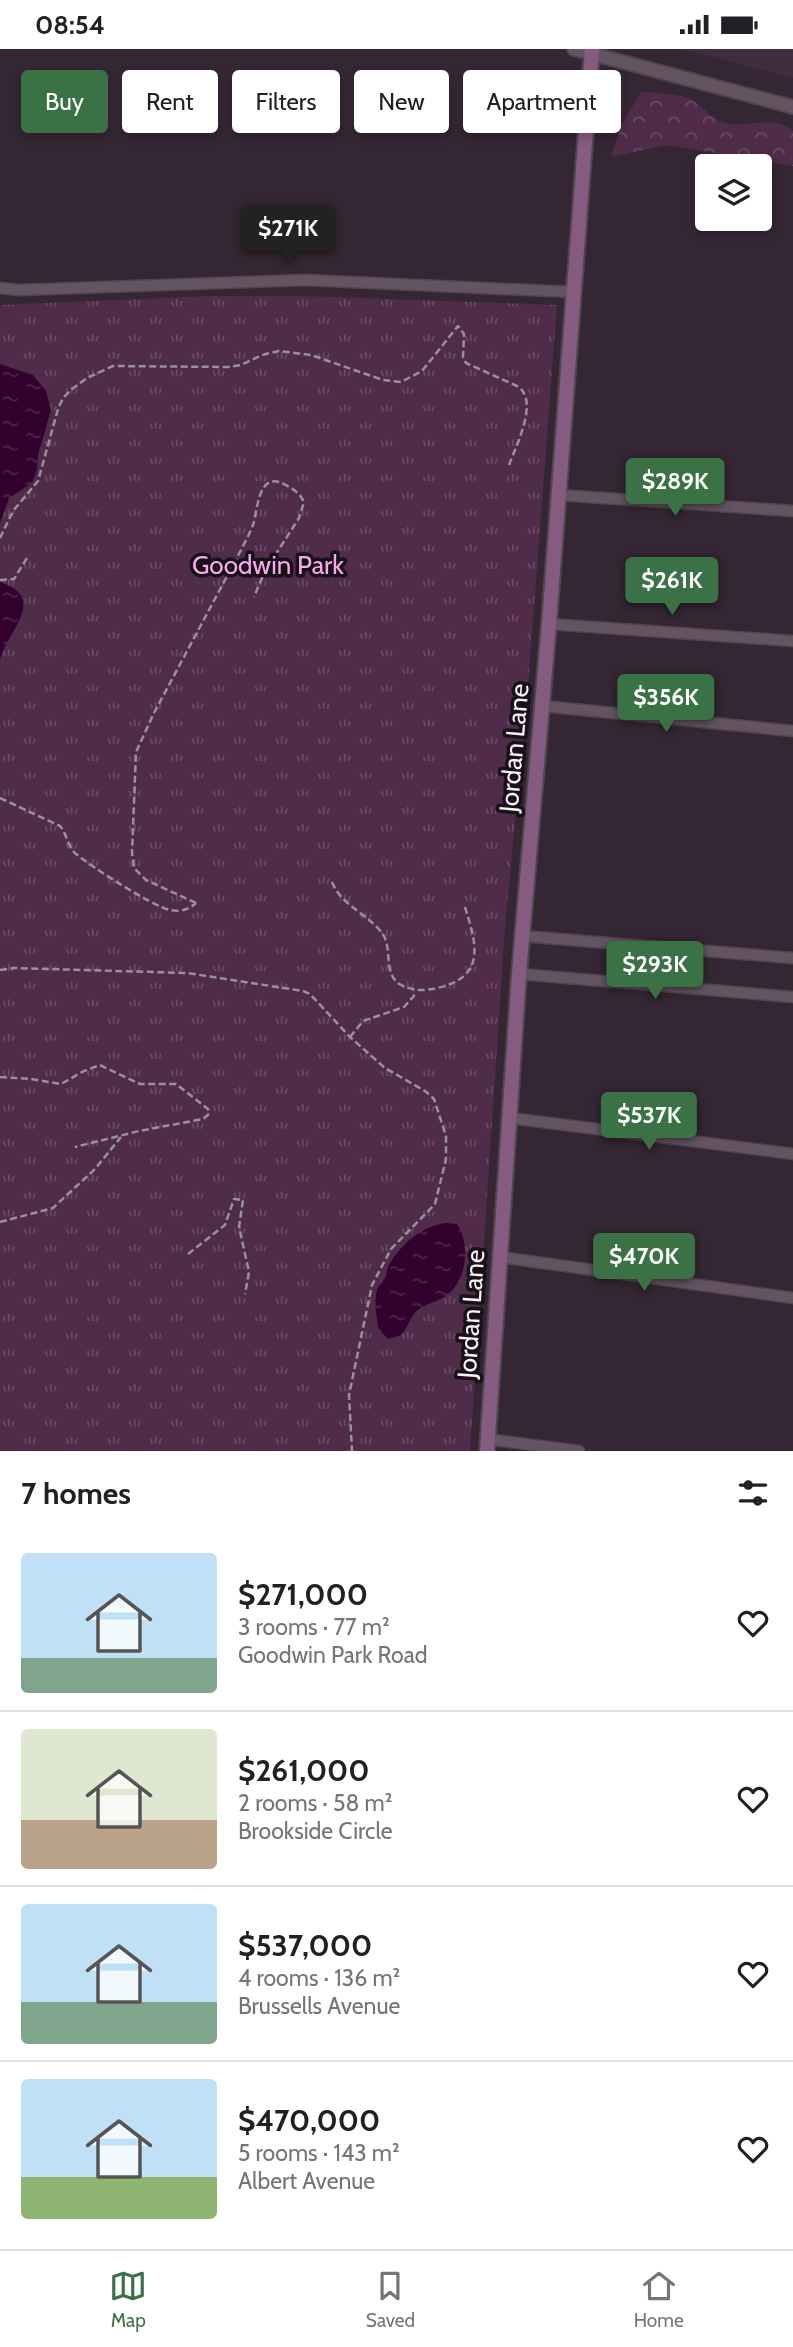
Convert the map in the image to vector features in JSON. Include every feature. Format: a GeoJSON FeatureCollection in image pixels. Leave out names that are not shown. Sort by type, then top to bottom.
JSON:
{"type":"FeatureCollection","features":[{"type":"Feature","properties":{"kind":"main road","name":"Jordan Lane"},"geometry":{"type":"LineString","coordinates":[[487,1445],[519,974],[550,624],[592,52]]}},
{"type":"Feature","properties":{"kind":"street"},"geometry":{"type":"LineString","coordinates":[[574,49],[793,107]]}},
{"type":"Feature","properties":{"kind":"street"},"geometry":{"type":"LineString","coordinates":[[0,288],[19,290],[306,279],[574,292]]}},
{"type":"Feature","properties":{"kind":"street"},"geometry":{"type":"LineString","coordinates":[[559,495],[793,511]]}},
{"type":"Feature","properties":{"kind":"street"},"geometry":{"type":"LineString","coordinates":[[550,624],[793,641]]}},
{"type":"Feature","properties":{"kind":"street"},"geometry":{"type":"LineString","coordinates":[[543,706],[793,731]]}},
{"type":"Feature","properties":{"kind":"street"},"geometry":{"type":"LineString","coordinates":[[522,936],[793,958]]}},
{"type":"Feature","properties":{"kind":"street"},"geometry":{"type":"LineString","coordinates":[[519,974],[793,997]]}},
{"type":"Feature","properties":{"kind":"street"},"geometry":{"type":"LineString","coordinates":[[509,1118],[793,1154]]}},
{"type":"Feature","properties":{"kind":"street"},"geometry":{"type":"LineString","coordinates":[[499,1257],[793,1299]]}},
{"type":"Feature","properties":{"kind":"street"},"geometry":{"type":"LineString","coordinates":[[487,1445],[579,1451]]}},
{"type":"Feature","properties":{"kind":"path"},"geometry":{"type":"LineString","coordinates":[[0,538],[18,503],[38,481],[58,408],[64,398],[87,378],[113,366],[221,367],[241,365],[272,352],[295,351],[383,380],[401,382],[422,371],[458,326],[464,334],[463,357],[466,363],[517,386],[523,390],[526,397],[524,424],[509,465]]}},
{"type":"Feature","properties":{"kind":"path"},"geometry":{"type":"LineString","coordinates":[[0,798],[60,826],[73,852],[135,892],[169,910],[191,908],[196,903],[146,880],[136,872],[133,864],[135,756],[154,713],[253,525],[263,488],[267,483],[277,481],[295,490],[304,502],[299,518],[265,571],[254,597]]}},
{"type":"Feature","properties":{"kind":"path"},"geometry":{"type":"LineString","coordinates":[[0,580],[14,579],[27,558]]}},
{"type":"Feature","properties":{"kind":"path"},"geometry":{"type":"LineString","coordinates":[[332,883],[385,938],[389,964],[395,980],[413,989],[444,987],[463,979],[470,971],[475,943],[464,904]]}},
{"type":"Feature","properties":{"kind":"path"},"geometry":{"type":"LineString","coordinates":[[0,970],[28,968],[187,972],[295,989],[310,994],[350,1037],[385,1068],[434,1099],[444,1123],[447,1146],[443,1175],[435,1204],[391,1249],[372,1285],[349,1395],[352,1451]]}},
{"type":"Feature","properties":{"kind":"path"},"geometry":{"type":"LineString","coordinates":[[350,1037],[363,1021],[404,1007],[414,996],[413,989]]}},
{"type":"Feature","properties":{"kind":"path"},"geometry":{"type":"LineString","coordinates":[[0,1077],[61,1084],[100,1065],[140,1084],[176,1084],[208,1109],[209,1114],[203,1119],[75,1147]]}},
{"type":"Feature","properties":{"kind":"path"},"geometry":{"type":"LineString","coordinates":[[0,1222],[53,1208],[95,1169],[121,1137]]}},
{"type":"Feature","properties":{"kind":"path"},"geometry":{"type":"LineString","coordinates":[[188,1254],[225,1225],[234,1199],[243,1200],[239,1227],[249,1272],[245,1294]]}},
{"type":"Feature","properties":{"kind":"shaded area"},"geometry":{"type":"Polygon","coordinates":[[[680,49],[793,49],[793,78],[771,72],[680,49]]]}},
{"type":"Feature","properties":{"kind":"green space"},"geometry":{"type":"Polygon","coordinates":[[[641,92],[684,97],[717,119],[730,124],[772,122],[787,126],[793,131],[793,166],[772,162],[772,154],[721,154],[667,145],[611,157],[622,124],[641,92]]]}},
{"type":"Feature","properties":{"kind":"green space","name":"Goodwin Park"},"geometry":{"type":"Polygon","coordinates":[[[210,296],[302,296],[557,305],[528,686],[505,928],[470,1451],[0,1451],[0,305],[210,296]]]}},
{"type":"Feature","properties":{"kind":"water"},"geometry":{"type":"Polygon","coordinates":[[[0,364],[33,375],[46,391],[51,410],[32,483],[9,498],[0,523],[0,364]]]}},
{"type":"Feature","properties":{"kind":"water"},"geometry":{"type":"Polygon","coordinates":[[[0,582],[14,589],[22,597],[23,606],[0,660],[0,582]]]}},
{"type":"Feature","properties":{"kind":"water"},"geometry":{"type":"Polygon","coordinates":[[[446,1223],[457,1224],[464,1242],[464,1263],[458,1283],[444,1297],[416,1311],[401,1335],[388,1339],[379,1329],[376,1304],[377,1290],[389,1265],[399,1250],[420,1232],[446,1223]]]}}]}
